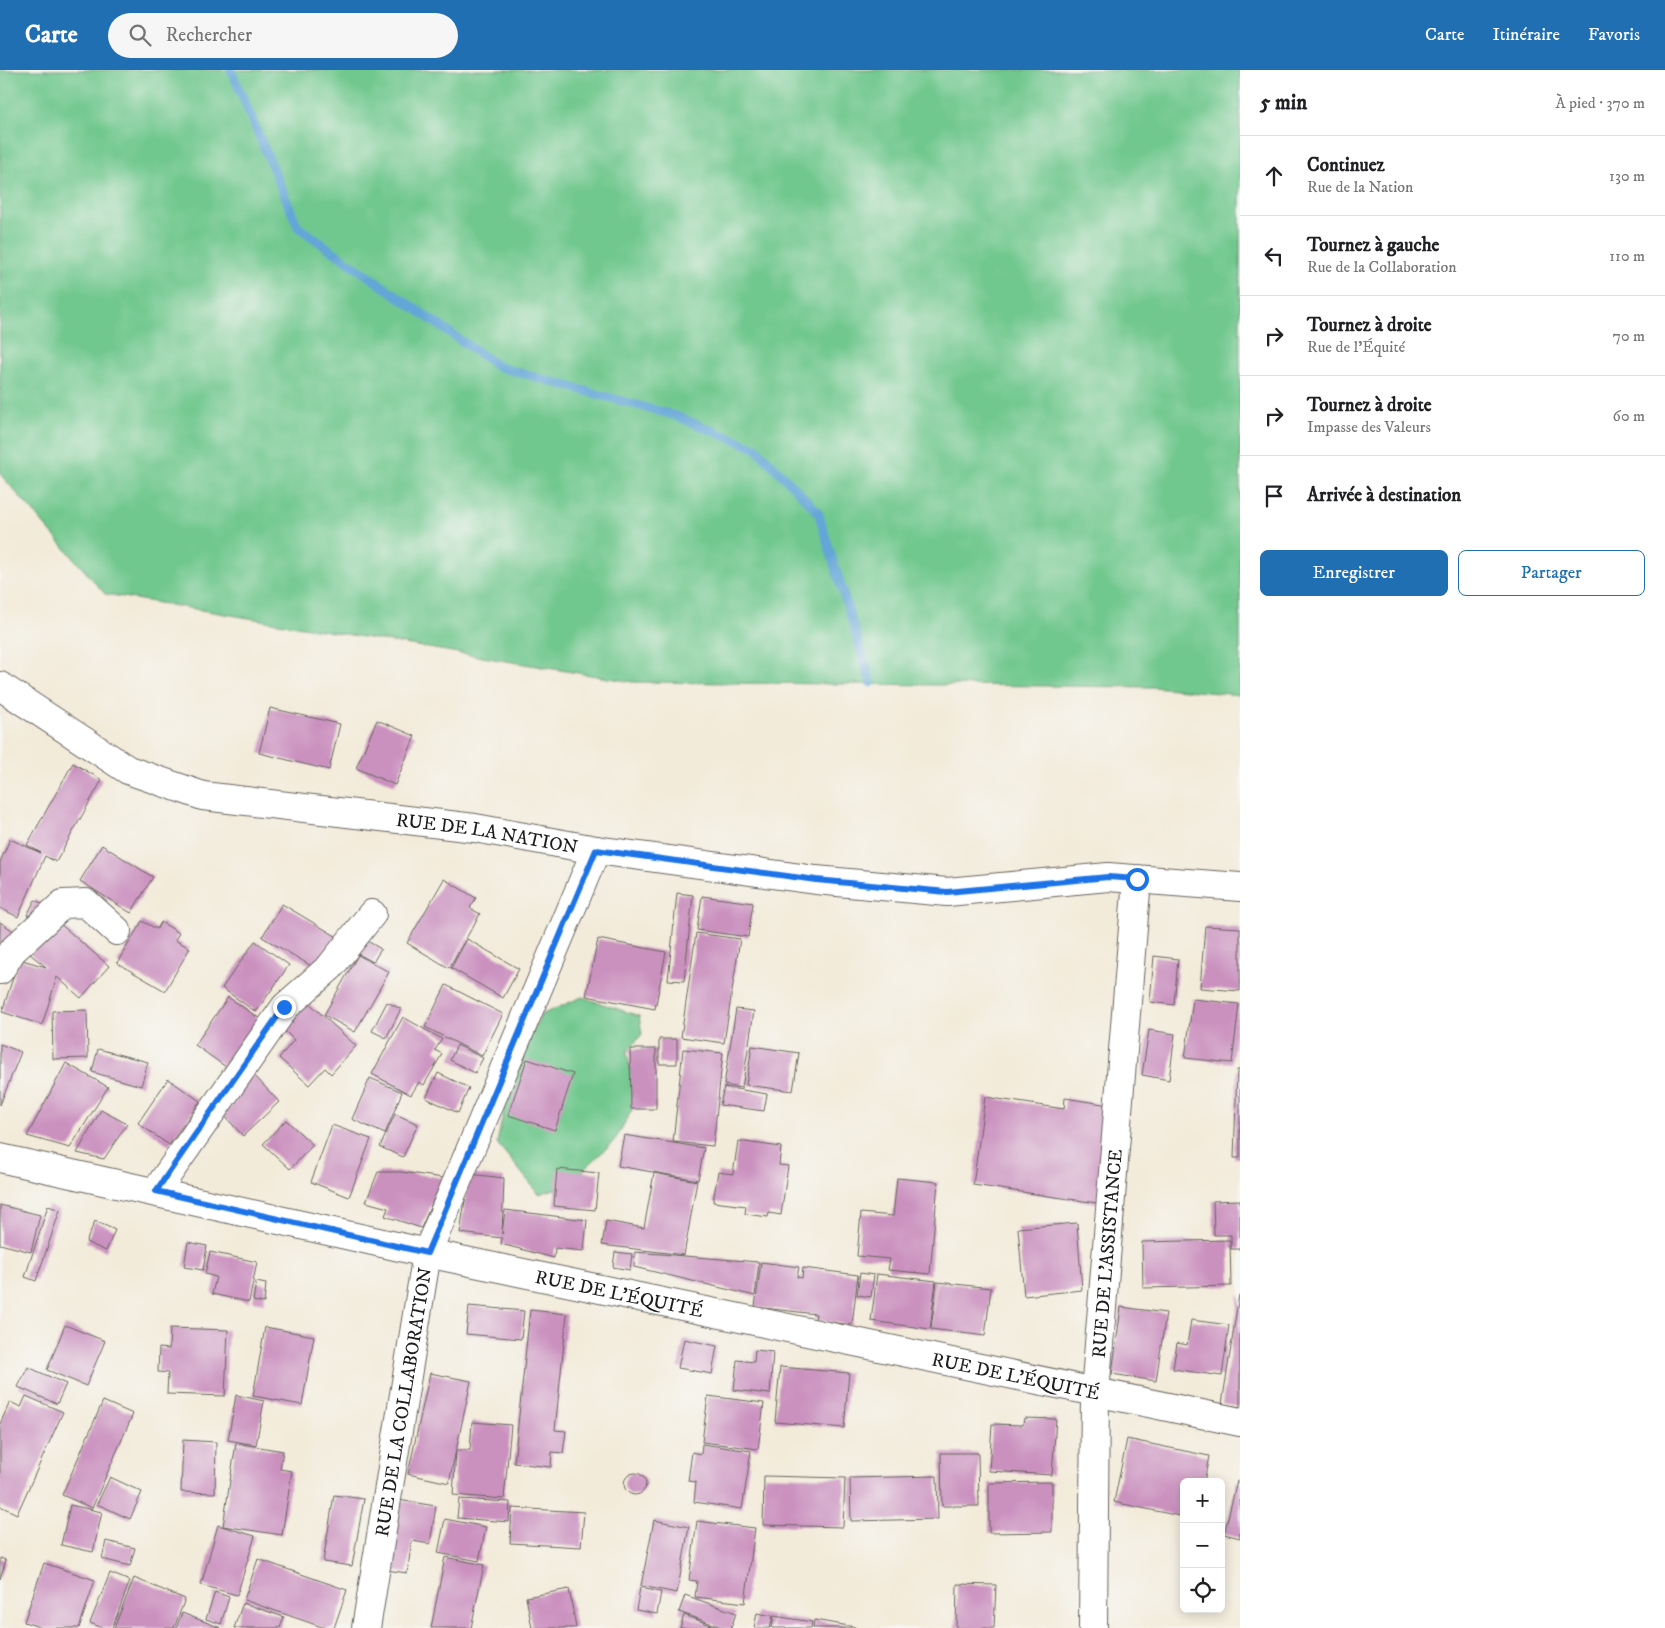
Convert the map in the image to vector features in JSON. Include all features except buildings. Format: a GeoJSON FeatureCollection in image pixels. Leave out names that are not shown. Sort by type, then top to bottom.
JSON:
{"type":"FeatureCollection","features":[{"type":"Feature","properties":{"kind":"street","name":"RUE DE LA NATION"},"geometry":{"type":"LineString","coordinates":[[0,686],[128,770],[203,796],[475,828],[596,850],[816,880],[947,892],[1108,877],[1240,887]]}},
{"type":"Feature","properties":{"kind":"street","name":"RUE DE LA COLLABORATION"},"geometry":{"type":"LineString","coordinates":[[366,1628],[427,1253],[596,850]]}},
{"type":"Feature","properties":{"kind":"street","name":"RUE DE L'ASSISTANCE"},"geometry":{"type":"LineString","coordinates":[[1093,1628],[1096,1393],[1137,879]]}},
{"type":"Feature","properties":{"kind":"street"},"geometry":{"type":"LineString","coordinates":[[0,970],[12,951],[62,904],[86,903],[117,931]]}},
{"type":"Feature","properties":{"kind":"street"},"geometry":{"type":"LineString","coordinates":[[156,1191],[284,1007],[330,967],[372,914]]}},
{"type":"Feature","properties":{"kind":"street","name":"RUE DE L'ÉQUITÉ"},"geometry":{"type":"LineString","coordinates":[[0,1158],[156,1191],[427,1253],[1240,1422]]}},
{"type":"Feature","properties":{"kind":"green space"},"geometry":{"type":"Polygon","coordinates":[[[0,70],[1240,70],[1240,695],[1153,687],[632,682],[105,594],[0,474],[0,70]]]}},
{"type":"Feature","properties":{"kind":"green space"},"geometry":{"type":"Polygon","coordinates":[[[582,997],[639,1016],[642,1034],[627,1052],[636,1103],[615,1140],[568,1185],[539,1194],[497,1143],[511,1074],[541,1015],[582,997]]]}},
{"type":"Feature","properties":{"kind":"waterway"},"geometry":{"type":"LineString","coordinates":[[231,70],[298,227],[499,367],[673,415],[756,448],[818,512],[871,683]]}},
{"type":"Feature","properties":{"kind":"route"},"geometry":{"type":"LineString","coordinates":[[284,1007],[156,1191],[427,1253],[596,850],[816,880],[947,892],[1108,877],[1137,879]]}}]}
